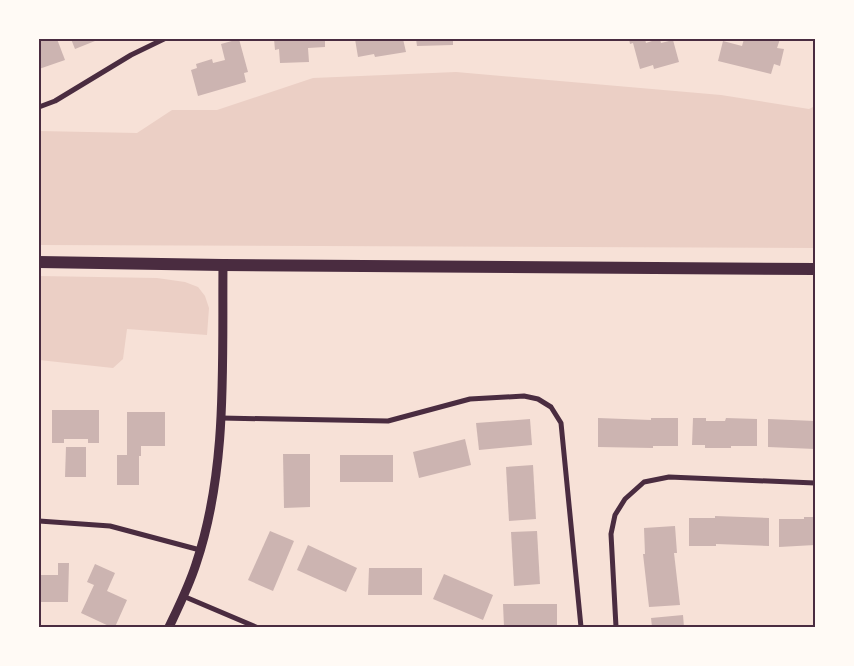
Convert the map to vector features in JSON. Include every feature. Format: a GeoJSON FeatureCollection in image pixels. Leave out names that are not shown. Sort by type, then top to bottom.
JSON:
{"type":"FeatureCollection","features":[{"type":"Feature","properties":{"kind":"main road"},"geometry":{"type":"LineString","coordinates":[[39,262],[815,269]]}},
{"type":"Feature","properties":{"kind":"street"},"geometry":{"type":"LineString","coordinates":[[39,108],[131,55],[164,39]]}},
{"type":"Feature","properties":{"kind":"street"},"geometry":{"type":"LineString","coordinates":[[169,627],[200,550],[214,485],[221,418],[223,265]]}},
{"type":"Feature","properties":{"kind":"street"},"geometry":{"type":"LineString","coordinates":[[221,418],[388,421],[407,418],[470,399],[524,396],[538,399],[551,407],[561,423],[581,627]]}},
{"type":"Feature","properties":{"kind":"street"},"geometry":{"type":"LineString","coordinates":[[616,627],[611,534],[615,515],[624,499],[644,482],[668,477],[815,483]]}},
{"type":"Feature","properties":{"kind":"street"},"geometry":{"type":"LineString","coordinates":[[39,521],[110,526],[200,550]]}},
{"type":"Feature","properties":{"kind":"street"},"geometry":{"type":"LineString","coordinates":[[183,596],[256,627]]}},
{"type":"Feature","properties":{"kind":"shaded area"},"geometry":{"type":"Polygon","coordinates":[[[456,72],[721,95],[809,109],[815,106],[815,248],[39,245],[39,131],[137,133],[172,110],[217,110],[313,78],[456,72]]]}},
{"type":"Feature","properties":{"kind":"shaded area"},"geometry":{"type":"Polygon","coordinates":[[[39,276],[157,278],[185,282],[198,287],[205,296],[209,308],[207,335],[127,329],[123,359],[113,368],[39,360],[39,276]]]}},
{"type":"Feature","properties":{"kind":"building"},"geometry":{"type":"Polygon","coordinates":[[[39,39],[57,39],[65,60],[39,69],[39,39]]]}},
{"type":"Feature","properties":{"kind":"building"},"geometry":{"type":"Polygon","coordinates":[[[71,39],[94,39],[95,41],[75,49],[71,39]]]}},
{"type":"Feature","properties":{"kind":"building"},"geometry":{"type":"Polygon","coordinates":[[[239,39],[248,72],[244,73],[246,82],[198,96],[191,70],[197,68],[196,64],[212,59],[213,63],[225,60],[221,44],[239,39]]]}},
{"type":"Feature","properties":{"kind":"building"},"geometry":{"type":"Polygon","coordinates":[[[274,39],[325,39],[325,47],[308,48],[309,62],[280,63],[279,49],[275,50],[274,39]]]}},
{"type":"Feature","properties":{"kind":"building"},"geometry":{"type":"Polygon","coordinates":[[[355,39],[403,39],[406,52],[375,57],[374,54],[358,57],[355,39]]]}},
{"type":"Feature","properties":{"kind":"building"},"geometry":{"type":"Polygon","coordinates":[[[416,39],[453,39],[453,45],[417,46],[416,39]]]}},
{"type":"Feature","properties":{"kind":"building"},"geometry":{"type":"Polygon","coordinates":[[[629,39],[645,39],[646,43],[652,41],[652,39],[660,39],[661,43],[673,40],[679,62],[654,69],[653,65],[640,69],[633,43],[630,44],[629,39]]]}},
{"type":"Feature","properties":{"kind":"building"},"geometry":{"type":"Polygon","coordinates":[[[744,39],[780,39],[777,48],[784,49],[780,66],[774,64],[771,74],[718,61],[723,41],[742,46],[744,39]]]}},
{"type":"Feature","properties":{"kind":"building"},"geometry":{"type":"Polygon","coordinates":[[[52,410],[99,410],[99,443],[88,443],[88,439],[64,439],[64,443],[52,443],[52,410]]]}},
{"type":"Feature","properties":{"kind":"building"},"geometry":{"type":"Polygon","coordinates":[[[127,412],[165,412],[165,446],[141,446],[139,485],[117,485],[117,455],[127,455],[127,412]]]}},
{"type":"Feature","properties":{"kind":"building"},"geometry":{"type":"Polygon","coordinates":[[[598,418],[651,420],[651,418],[678,418],[678,446],[653,446],[653,448],[598,447],[598,418]]]}},
{"type":"Feature","properties":{"kind":"building"},"geometry":{"type":"Polygon","coordinates":[[[693,418],[706,418],[706,421],[725,421],[726,418],[757,419],[757,446],[705,448],[705,445],[692,445],[693,418]]]}},
{"type":"Feature","properties":{"kind":"building"},"geometry":{"type":"Polygon","coordinates":[[[530,419],[532,445],[479,450],[476,423],[530,419]]]}},
{"type":"Feature","properties":{"kind":"building"},"geometry":{"type":"Polygon","coordinates":[[[768,419],[815,421],[815,449],[768,447],[768,419]]]}},
{"type":"Feature","properties":{"kind":"building"},"geometry":{"type":"Polygon","coordinates":[[[465,439],[471,465],[419,478],[413,452],[465,439]]]}},
{"type":"Feature","properties":{"kind":"building"},"geometry":{"type":"Polygon","coordinates":[[[66,447],[86,447],[86,477],[65,477],[66,447]]]}},
{"type":"Feature","properties":{"kind":"building"},"geometry":{"type":"Polygon","coordinates":[[[283,454],[310,454],[310,507],[284,508],[283,454]]]}},
{"type":"Feature","properties":{"kind":"building"},"geometry":{"type":"Polygon","coordinates":[[[340,455],[393,455],[393,482],[340,482],[340,455]]]}},
{"type":"Feature","properties":{"kind":"building"},"geometry":{"type":"Polygon","coordinates":[[[533,465],[536,519],[509,521],[506,467],[533,465]]]}},
{"type":"Feature","properties":{"kind":"building"},"geometry":{"type":"Polygon","coordinates":[[[715,516],[769,518],[769,546],[716,544],[716,546],[689,546],[689,518],[715,518],[715,516]]]}},
{"type":"Feature","properties":{"kind":"building"},"geometry":{"type":"Polygon","coordinates":[[[804,517],[815,517],[815,545],[779,547],[779,519],[804,519],[804,517]]]}},
{"type":"Feature","properties":{"kind":"building"},"geometry":{"type":"Polygon","coordinates":[[[675,526],[677,553],[674,553],[680,605],[649,607],[643,554],[645,554],[644,528],[675,526]]]}},
{"type":"Feature","properties":{"kind":"building"},"geometry":{"type":"Polygon","coordinates":[[[270,531],[294,541],[273,591],[248,580],[270,531]]]}},
{"type":"Feature","properties":{"kind":"building"},"geometry":{"type":"Polygon","coordinates":[[[537,531],[540,584],[514,586],[511,532],[537,531]]]}},
{"type":"Feature","properties":{"kind":"building"},"geometry":{"type":"Polygon","coordinates":[[[308,545],[357,568],[346,592],[297,570],[308,545]]]}},
{"type":"Feature","properties":{"kind":"building"},"geometry":{"type":"Polygon","coordinates":[[[58,563],[69,563],[68,602],[39,602],[39,575],[58,575],[58,563]]]}},
{"type":"Feature","properties":{"kind":"building"},"geometry":{"type":"Polygon","coordinates":[[[95,564],[115,573],[107,591],[127,600],[115,627],[111,627],[81,613],[94,585],[87,582],[95,564]]]}},
{"type":"Feature","properties":{"kind":"building"},"geometry":{"type":"Polygon","coordinates":[[[369,568],[422,568],[422,595],[368,595],[369,568]]]}},
{"type":"Feature","properties":{"kind":"building"},"geometry":{"type":"Polygon","coordinates":[[[444,574],[493,595],[483,620],[433,599],[444,574]]]}},
{"type":"Feature","properties":{"kind":"building"},"geometry":{"type":"Polygon","coordinates":[[[503,604],[557,604],[557,627],[504,627],[503,604]]]}},
{"type":"Feature","properties":{"kind":"building"},"geometry":{"type":"Polygon","coordinates":[[[683,615],[684,627],[652,627],[651,618],[683,615]]]}}]}
